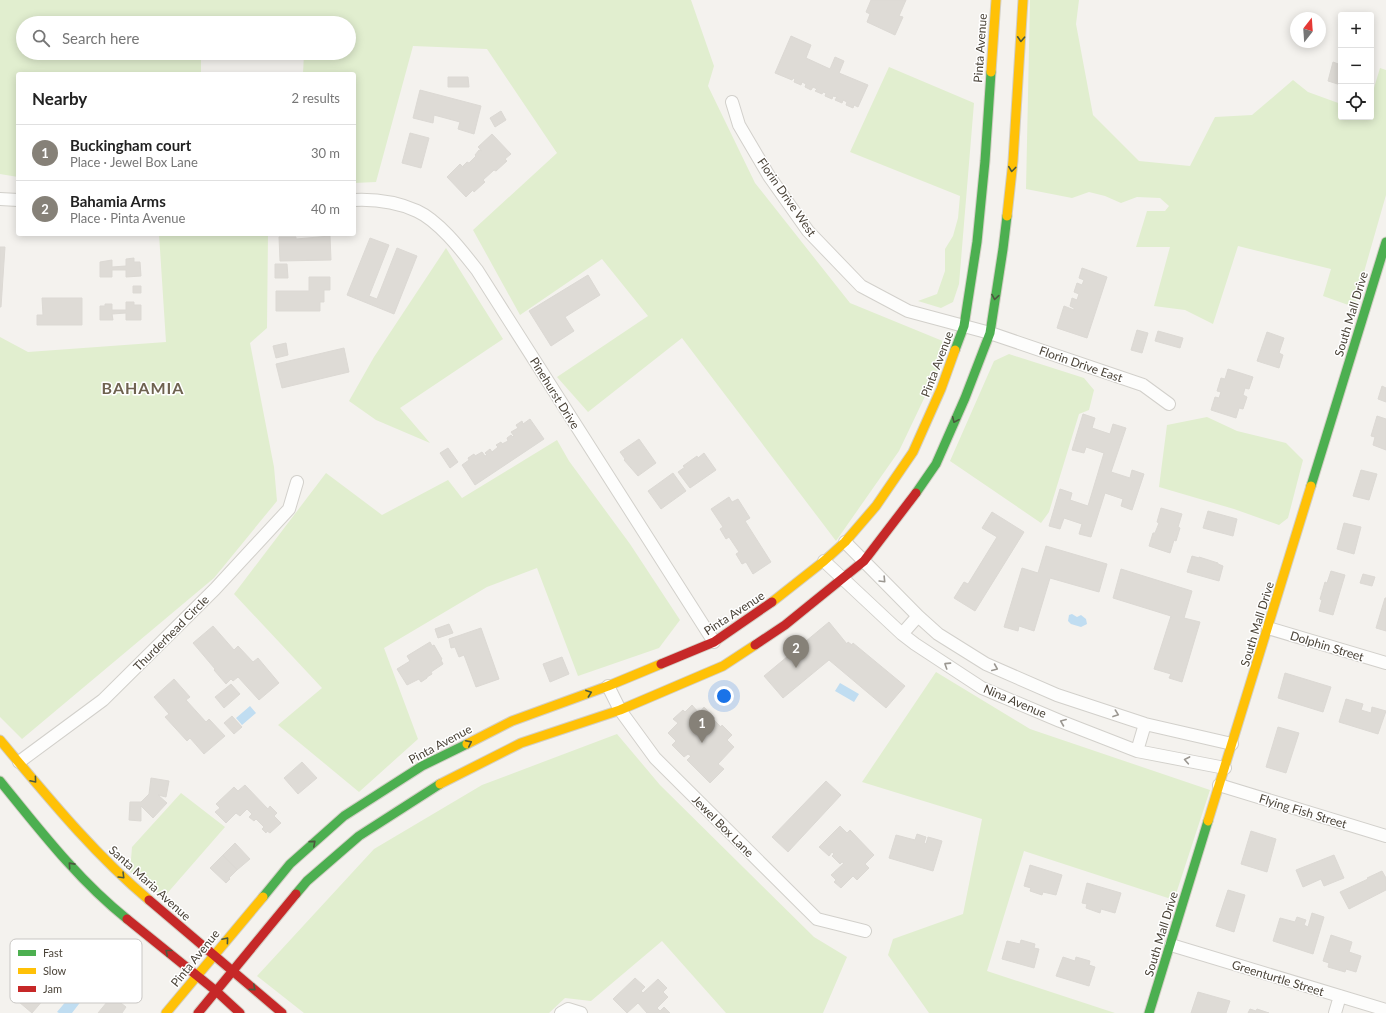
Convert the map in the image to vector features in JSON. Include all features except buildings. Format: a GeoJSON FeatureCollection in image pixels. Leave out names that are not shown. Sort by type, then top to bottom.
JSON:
{"type":"FeatureCollection","features":[{"type":"Feature","properties":{"kind":"street","name":"Pinta Avenue"},"geometry":{"type":"LineString","coordinates":[[166,1013],[290,864],[344,816],[422,766],[512,721],[608,686],[714,642],[771,602],[824,561],[845,542],[876,506],[913,452],[941,389],[964,326],[977,242],[985,161],[996,0]]}},
{"type":"Feature","properties":{"kind":"street"},"geometry":{"type":"LineString","coordinates":[[198,1013],[307,881],[359,836],[431,781],[521,743],[620,710],[723,666],[785,625],[864,561],[936,464],[965,398],[990,332],[1003,249],[1013,161],[1023,0]]}},
{"type":"Feature","properties":{"kind":"street","name":"Florin Drive West"},"geometry":{"type":"LineString","coordinates":[[732,102],[739,125],[769,176],[808,230],[861,286],[908,311],[990,332]]}},
{"type":"Feature","properties":{"kind":"street"},"geometry":{"type":"LineString","coordinates":[[0,199],[16,200]]}},
{"type":"Feature","properties":{"kind":"street","name":"Pinehurst Drive"},"geometry":{"type":"LineString","coordinates":[[356,200],[374,200],[395,203],[418,212],[430,220],[453,240],[477,270],[714,642]]}},
{"type":"Feature","properties":{"kind":"street","name":"South Mall Drive"},"geometry":{"type":"LineString","coordinates":[[1149,1013],[1386,242]]}},
{"type":"Feature","properties":{"kind":"street","name":"Florin Drive East"},"geometry":{"type":"LineString","coordinates":[[990,332],[1143,385],[1169,404]]}},
{"type":"Feature","properties":{"kind":"street","name":"Thurderhead Circle"},"geometry":{"type":"LineString","coordinates":[[19,762],[103,700],[215,589],[289,509],[297,482]]}},
{"type":"Feature","properties":{"kind":"street","name":"Nina Avenue"},"geometry":{"type":"LineString","coordinates":[[845,542],[918,616],[938,634],[986,664],[1057,695],[1145,724],[1232,744]]}},
{"type":"Feature","properties":{"kind":"street","name":"Nina Avenue"},"geometry":{"type":"LineString","coordinates":[[824,561],[914,644],[982,688],[1060,721],[1137,751],[1225,768]]}},
{"type":"Feature","properties":{"kind":"street"},"geometry":{"type":"LineString","coordinates":[[902,634],[918,616]]}},
{"type":"Feature","properties":{"kind":"street","name":"Dolphin Street"},"geometry":{"type":"LineString","coordinates":[[1268,628],[1386,663]]}},
{"type":"Feature","properties":{"kind":"street","name":"Jewel Box Lane"},"geometry":{"type":"LineString","coordinates":[[608,686],[620,710],[655,758],[817,919],[865,931]]}},
{"type":"Feature","properties":{"kind":"street"},"geometry":{"type":"LineString","coordinates":[[1137,751],[1145,724]]}},
{"type":"Feature","properties":{"kind":"street","name":"Santa Maria Avenue"},"geometry":{"type":"LineString","coordinates":[[0,740],[19,762],[61,817],[131,885],[282,1013]]}},
{"type":"Feature","properties":{"kind":"street"},"geometry":{"type":"LineString","coordinates":[[422,766],[431,781]]}},
{"type":"Feature","properties":{"kind":"street"},"geometry":{"type":"LineString","coordinates":[[0,781],[45,831],[76,870],[111,906],[216,991],[240,1013]]}},
{"type":"Feature","properties":{"kind":"street","name":"Flying Fish Street"},"geometry":{"type":"LineString","coordinates":[[1219,785],[1386,836]]}},
{"type":"Feature","properties":{"kind":"street","name":"Greenturtle Street"},"geometry":{"type":"LineString","coordinates":[[1171,945],[1386,1010]]}},
{"type":"Feature","properties":{"kind":"street"},"geometry":{"type":"LineString","coordinates":[[1335,1013],[1340,996]]}},
{"type":"Feature","properties":{"kind":"street"},"geometry":{"type":"LineString","coordinates":[[561,1013],[568,1010],[581,1013]]}},
{"type":"Feature","properties":{"kind":"green space"},"geometry":{"type":"Polygon","coordinates":[[[0,0],[691,0],[714,66],[708,86],[755,183],[850,303],[950,344],[899,451],[836,541],[682,338],[588,412],[557,377],[648,316],[602,259],[520,315],[473,230],[557,153],[487,49],[413,46],[376,182],[356,183],[356,72],[303,72],[304,60],[356,60],[356,16],[16,16],[16,60],[201,60],[201,72],[16,72],[16,177],[0,174],[0,0]]]}},
{"type":"Feature","properties":{"kind":"green space"},"geometry":{"type":"Polygon","coordinates":[[[1030,0],[1079,0],[1076,24],[1093,115],[1139,161],[1190,166],[1215,117],[1252,115],[1293,80],[1308,92],[1338,103],[1338,120],[1374,120],[1374,88],[1380,68],[1386,70],[1386,195],[1354,307],[1323,296],[1331,269],[1238,246],[1213,324],[1185,310],[1154,306],[1170,247],[1136,247],[1147,211],[1165,211],[1169,206],[1160,198],[1137,197],[1121,203],[1105,196],[1089,192],[1072,198],[1026,189],[1030,0]]]}},
{"type":"Feature","properties":{"kind":"green space"},"geometry":{"type":"Polygon","coordinates":[[[889,67],[974,103],[959,284],[953,302],[941,308],[918,301],[937,294],[945,271],[945,249],[953,236],[958,218],[960,196],[850,152],[889,67]]]}},
{"type":"Feature","properties":{"kind":"green space"},"geometry":{"type":"Polygon","coordinates":[[[159,236],[268,236],[267,328],[250,343],[274,467],[277,501],[214,578],[22,739],[0,717],[0,337],[28,352],[166,342],[159,236]]]}},
{"type":"Feature","properties":{"kind":"green space"},"geometry":{"type":"Polygon","coordinates":[[[446,248],[503,339],[400,408],[430,443],[376,420],[349,401],[374,357],[446,248]]]}},
{"type":"Feature","properties":{"kind":"green space"},"geometry":{"type":"Polygon","coordinates":[[[1009,354],[1084,378],[1094,390],[1089,410],[1079,414],[1049,512],[1041,523],[950,461],[994,361],[1009,354]]]}},
{"type":"Feature","properties":{"kind":"green space"},"geometry":{"type":"Polygon","coordinates":[[[1207,417],[1237,431],[1286,443],[1303,460],[1288,518],[1279,525],[1234,509],[1159,487],[1167,425],[1207,417]]]}},
{"type":"Feature","properties":{"kind":"green space"},"geometry":{"type":"Polygon","coordinates":[[[557,440],[569,461],[630,544],[680,620],[659,648],[578,676],[537,568],[487,587],[384,648],[418,739],[359,792],[278,725],[322,688],[234,594],[326,473],[382,515],[448,480],[462,498],[557,440]]]}},
{"type":"Feature","properties":{"kind":"green space"},"geometry":{"type":"Polygon","coordinates":[[[936,672],[1030,729],[1210,790],[1174,900],[1024,851],[987,971],[1115,1013],[929,1013],[888,955],[893,939],[963,914],[982,819],[862,782],[936,672]]]}},
{"type":"Feature","properties":{"kind":"green space"},"geometry":{"type":"Polygon","coordinates":[[[617,734],[660,785],[814,937],[847,957],[823,1013],[726,1013],[662,941],[591,1001],[565,998],[549,1013],[304,1013],[257,976],[374,849],[482,785],[617,734]]]}},
{"type":"Feature","properties":{"kind":"green space"},"geometry":{"type":"Polygon","coordinates":[[[181,793],[225,827],[164,897],[130,872],[132,847],[181,793]]]}},
{"type":"Feature","properties":{"kind":"water"},"geometry":{"type":"Polygon","coordinates":[[[1072,614],[1077,617],[1081,615],[1086,619],[1087,624],[1081,627],[1071,624],[1068,621],[1069,615],[1072,614]]]}},
{"type":"Feature","properties":{"kind":"water"},"geometry":{"type":"Polygon","coordinates":[[[840,683],[859,694],[854,702],[835,691],[840,683]]]}},
{"type":"Feature","properties":{"kind":"water"},"geometry":{"type":"Polygon","coordinates":[[[250,706],[256,713],[242,725],[236,718],[250,706]]]}},
{"type":"Feature","properties":{"kind":"water"},"geometry":{"type":"Polygon","coordinates":[[[65,1003],[80,1003],[72,1013],[57,1012],[65,1003]]]}},
{"type":"Feature","properties":{"kind":"traffic: fast"},"geometry":{"type":"LineString","coordinates":[[955,350],[964,326],[977,242],[985,161],[991,72]]}},
{"type":"Feature","properties":{"kind":"traffic: fast"},"geometry":{"type":"LineString","coordinates":[[916,493],[936,464],[965,398],[990,333],[1007,216]]}},
{"type":"Feature","properties":{"kind":"traffic: fast"},"geometry":{"type":"LineString","coordinates":[[1311,486],[1386,242]]}},
{"type":"Feature","properties":{"kind":"traffic: fast"},"geometry":{"type":"LineString","coordinates":[[263,897],[290,864],[344,816],[422,766],[467,744]]}},
{"type":"Feature","properties":{"kind":"traffic: fast"},"geometry":{"type":"LineString","coordinates":[[0,781],[44,835],[76,871],[92,888],[127,919]]}},
{"type":"Feature","properties":{"kind":"traffic: fast"},"geometry":{"type":"LineString","coordinates":[[296,894],[307,881],[359,836],[440,784]]}},
{"type":"Feature","properties":{"kind":"traffic: fast"},"geometry":{"type":"LineString","coordinates":[[1149,1013],[1208,821]]}},
{"type":"Feature","properties":{"kind":"traffic: slow"},"geometry":{"type":"LineString","coordinates":[[991,72],[996,0]]}},
{"type":"Feature","properties":{"kind":"traffic: slow"},"geometry":{"type":"LineString","coordinates":[[1007,216],[1013,161],[1023,0]]}},
{"type":"Feature","properties":{"kind":"traffic: slow"},"geometry":{"type":"LineString","coordinates":[[772,602],[824,561],[845,542],[876,506],[913,452],[941,389],[955,350]]}},
{"type":"Feature","properties":{"kind":"traffic: slow"},"geometry":{"type":"LineString","coordinates":[[1208,821],[1311,486]]}},
{"type":"Feature","properties":{"kind":"traffic: slow"},"geometry":{"type":"LineString","coordinates":[[440,784],[521,743],[620,710],[723,666],[755,645]]}},
{"type":"Feature","properties":{"kind":"traffic: slow"},"geometry":{"type":"LineString","coordinates":[[467,744],[512,721],[608,686],[661,664]]}},
{"type":"Feature","properties":{"kind":"traffic: slow"},"geometry":{"type":"LineString","coordinates":[[0,740],[53,803],[90,843],[128,882],[149,900]]}},
{"type":"Feature","properties":{"kind":"traffic: slow"},"geometry":{"type":"LineString","coordinates":[[166,1013],[263,897]]}},
{"type":"Feature","properties":{"kind":"traffic: jam"},"geometry":{"type":"LineString","coordinates":[[755,645],[785,625],[864,561],[916,493]]}},
{"type":"Feature","properties":{"kind":"traffic: jam"},"geometry":{"type":"LineString","coordinates":[[661,664],[714,642],[772,602]]}},
{"type":"Feature","properties":{"kind":"traffic: jam"},"geometry":{"type":"LineString","coordinates":[[198,1013],[296,894]]}},
{"type":"Feature","properties":{"kind":"traffic: jam"},"geometry":{"type":"LineString","coordinates":[[149,900],[282,1013]]}},
{"type":"Feature","properties":{"kind":"traffic: jam"},"geometry":{"type":"LineString","coordinates":[[127,919],[216,991],[240,1013]]}},
{"type":"Feature","properties":{"kind":"place","name":"Bahamia Arms"},"geometry":{"type":"Point","coordinates":[796,668]}},
{"type":"Feature","properties":{"kind":"place","name":"Buckingham court"},"geometry":{"type":"Point","coordinates":[702,743]}},
{"type":"Feature","properties":{"kind":"district","name":"BAHAMIA"},"geometry":{"type":"Point","coordinates":[143,387]}}]}
